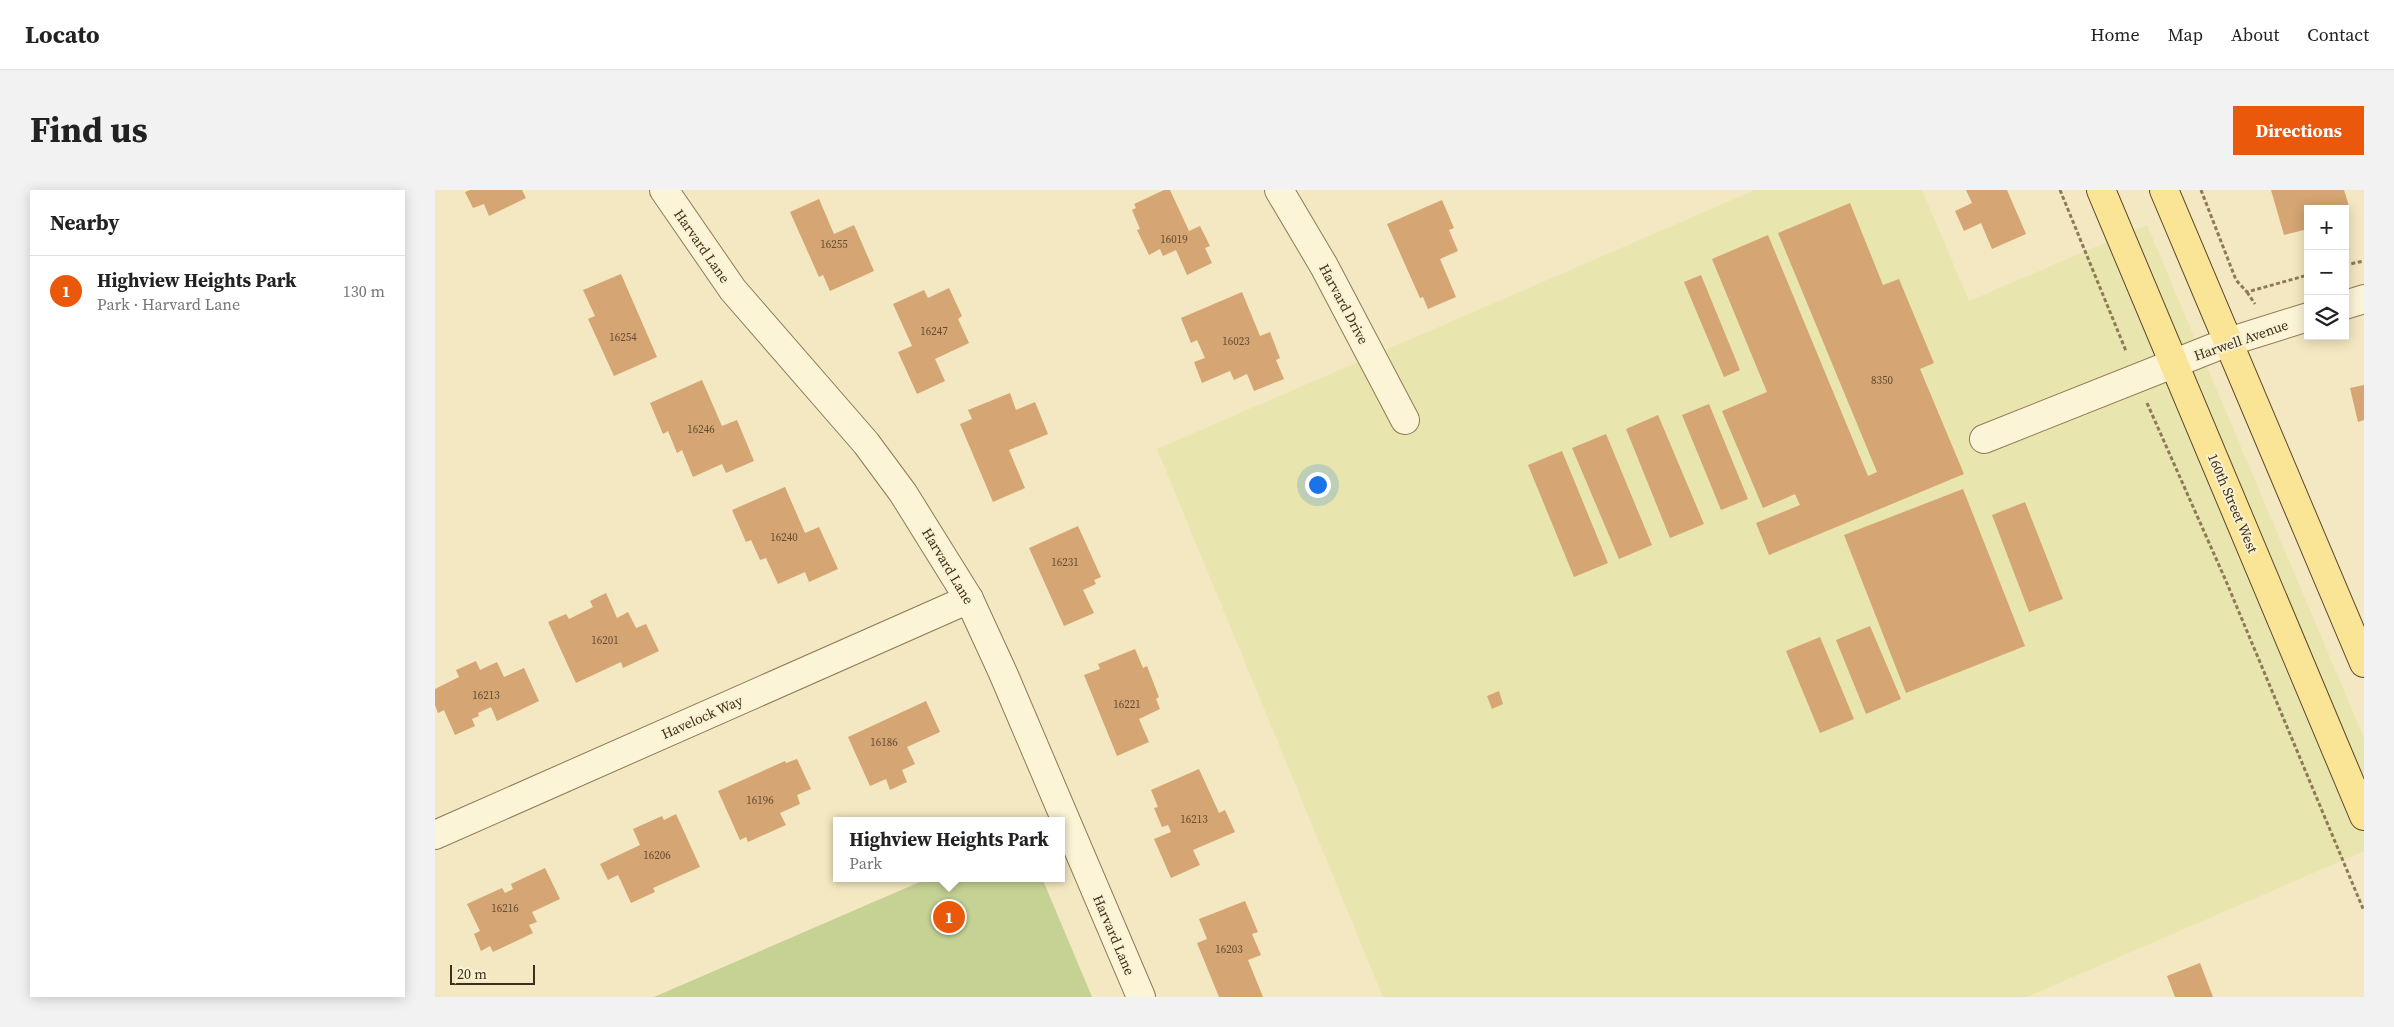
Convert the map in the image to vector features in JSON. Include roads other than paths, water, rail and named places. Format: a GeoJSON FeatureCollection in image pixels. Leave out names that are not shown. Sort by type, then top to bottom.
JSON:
{"type":"FeatureCollection","features":[{"type":"Feature","properties":{"kind":"main road","name":"160th Street West"},"geometry":{"type":"LineString","coordinates":[[2101,190],[2364,816]]}},
{"type":"Feature","properties":{"kind":"main road"},"geometry":{"type":"LineString","coordinates":[[2164,190],[2364,664]]}},
{"type":"Feature","properties":{"kind":"street","name":"Harvard Lane"},"geometry":{"type":"LineString","coordinates":[[664,190],[733,290],[826,396],[871,450],[903,493],[969,599],[1003,673],[1064,817]]}},
{"type":"Feature","properties":{"kind":"street","name":"Harvard Drive"},"geometry":{"type":"LineString","coordinates":[[1279,190],[1324,266],[1405,420]]}},
{"type":"Feature","properties":{"kind":"street"},"geometry":{"type":"LineString","coordinates":[[2349,304],[2364,299]]}},
{"type":"Feature","properties":{"kind":"street","name":"Harwell Avenue"},"geometry":{"type":"LineString","coordinates":[[1984,439],[2228,342],[2304,317]]}},
{"type":"Feature","properties":{"kind":"street","name":"Havelock Way"},"geometry":{"type":"LineString","coordinates":[[435,835],[969,599]]}},
{"type":"Feature","properties":{"kind":"street","name":"Harvard Lane"},"geometry":{"type":"LineString","coordinates":[[1065,819],[1141,997]]}},
{"type":"Feature","properties":{"kind":"place","name":"Highview Heights Park"},"geometry":{"type":"Point","coordinates":[949,917]}}]}
